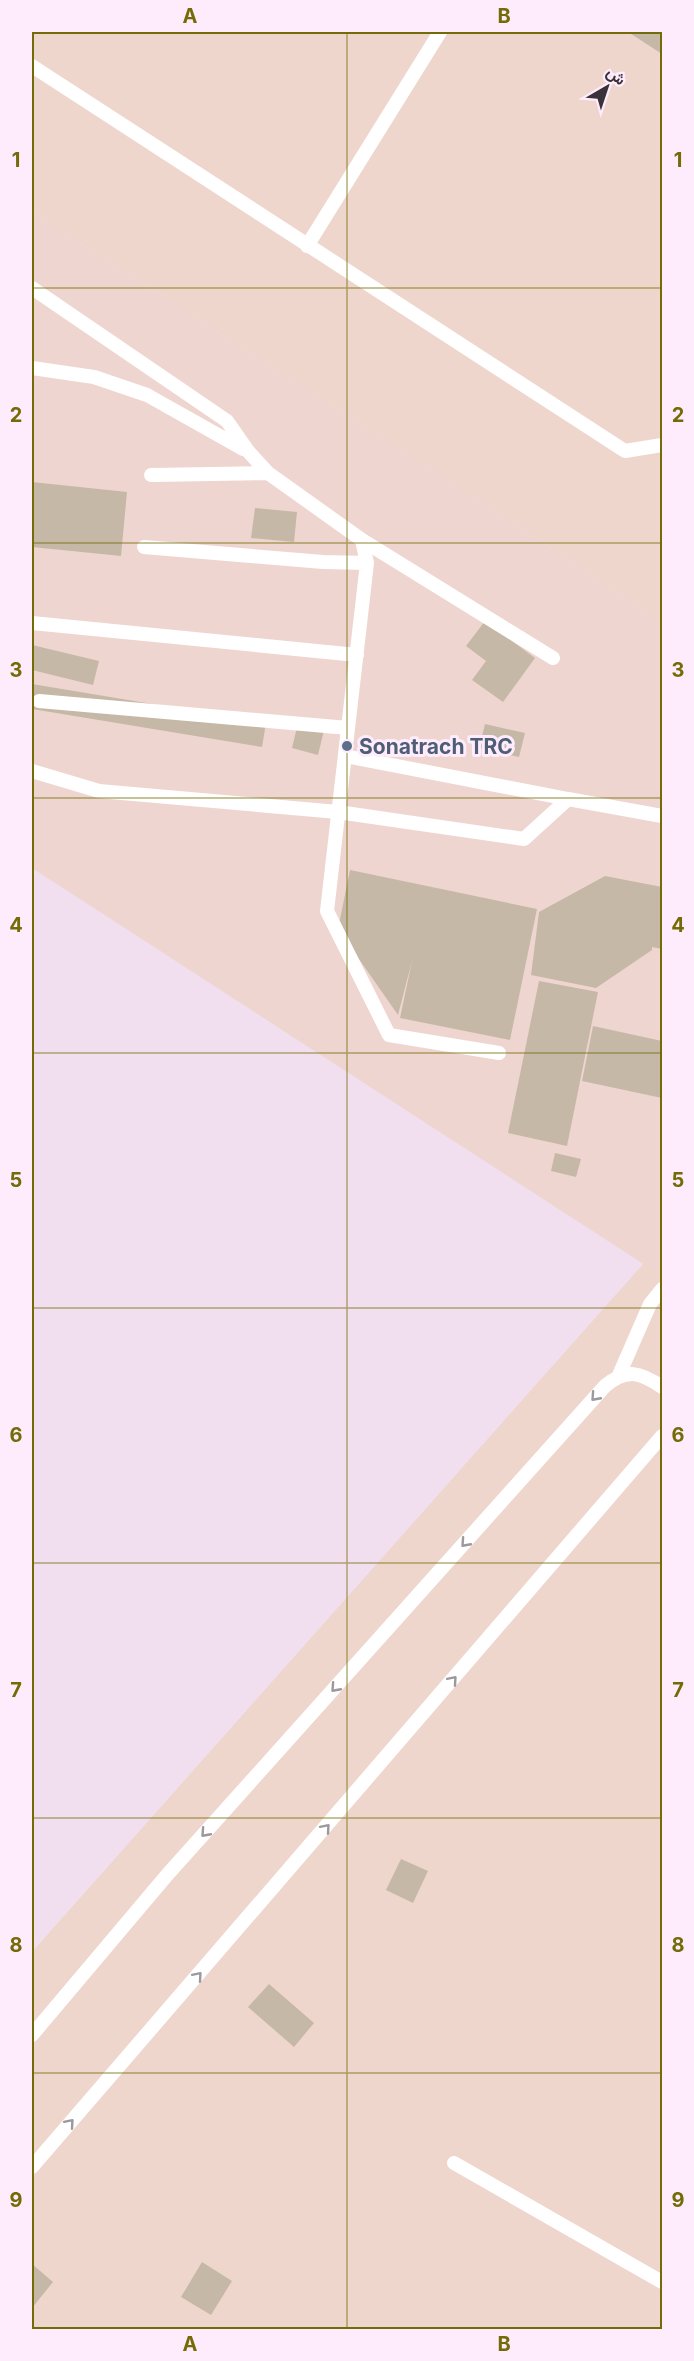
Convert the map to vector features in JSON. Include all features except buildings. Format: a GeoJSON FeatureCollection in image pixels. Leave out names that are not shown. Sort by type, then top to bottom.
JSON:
{"type":"FeatureCollection","features":[{"type":"Feature","properties":{"kind":"lane"},"geometry":{"type":"LineString","coordinates":[[307,246],[440,32]]}},
{"type":"Feature","properties":{"kind":"lane"},"geometry":{"type":"LineString","coordinates":[[32,66],[625,451],[663,445]]}},
{"type":"Feature","properties":{"kind":"lane"},"geometry":{"type":"LineString","coordinates":[[32,288],[226,421],[268,473],[362,540],[554,658]]}},
{"type":"Feature","properties":{"kind":"lane"},"geometry":{"type":"LineString","coordinates":[[32,368],[94,377],[147,395],[248,451]]}},
{"type":"Feature","properties":{"kind":"lane"},"geometry":{"type":"LineString","coordinates":[[151,476],[268,473]]}},
{"type":"Feature","properties":{"kind":"lane"},"geometry":{"type":"LineString","coordinates":[[362,540],[367,563],[327,911],[389,1035],[499,1053]]}},
{"type":"Feature","properties":{"kind":"lane"},"geometry":{"type":"LineString","coordinates":[[144,547],[323,562],[367,563]]}},
{"type":"Feature","properties":{"kind":"lane"},"geometry":{"type":"LineString","coordinates":[[32,623],[357,655]]}},
{"type":"Feature","properties":{"kind":"lane"},"geometry":{"type":"LineString","coordinates":[[39,701],[348,728]]}},
{"type":"Feature","properties":{"kind":"lane"},"geometry":{"type":"LineString","coordinates":[[345,756],[663,816]]}},
{"type":"Feature","properties":{"kind":"lane"},"geometry":{"type":"LineString","coordinates":[[32,771],[99,791],[338,812],[524,839],[568,799]]}},
{"type":"Feature","properties":{"kind":"lane"},"geometry":{"type":"LineString","coordinates":[[32,2035],[167,1875],[605,1386],[619,1375],[650,1304],[663,1289]]}},
{"type":"Feature","properties":{"kind":"lane"},"geometry":{"type":"LineString","coordinates":[[619,1375],[641,1374],[663,1387]]}},
{"type":"Feature","properties":{"kind":"lane"},"geometry":{"type":"LineString","coordinates":[[32,2167],[663,1436]]}},
{"type":"Feature","properties":{"kind":"lane"},"geometry":{"type":"LineString","coordinates":[[454,2163],[663,2282]]}},
{"type":"Feature","properties":{"kind":"shaded area"},"geometry":{"type":"Polygon","coordinates":[[[32,32],[662,32],[662,624],[524,530],[32,212],[32,32]]]}},
{"type":"Feature","properties":{"kind":"shaded area","name":"Sonatrach TRC"},"geometry":{"type":"Polygon","coordinates":[[[32,212],[524,530],[662,624],[662,1276],[32,868],[32,212]]]}},
{"type":"Feature","properties":{"kind":"shaded area"},"geometry":{"type":"Polygon","coordinates":[[[644,1263],[662,1276],[662,2329],[32,2330],[32,1952],[644,1263]]]}},
{"type":"Feature","properties":{"kind":"place","name":"Sonatrach TRC"},"geometry":{"type":"Point","coordinates":[347,746]}}]}
